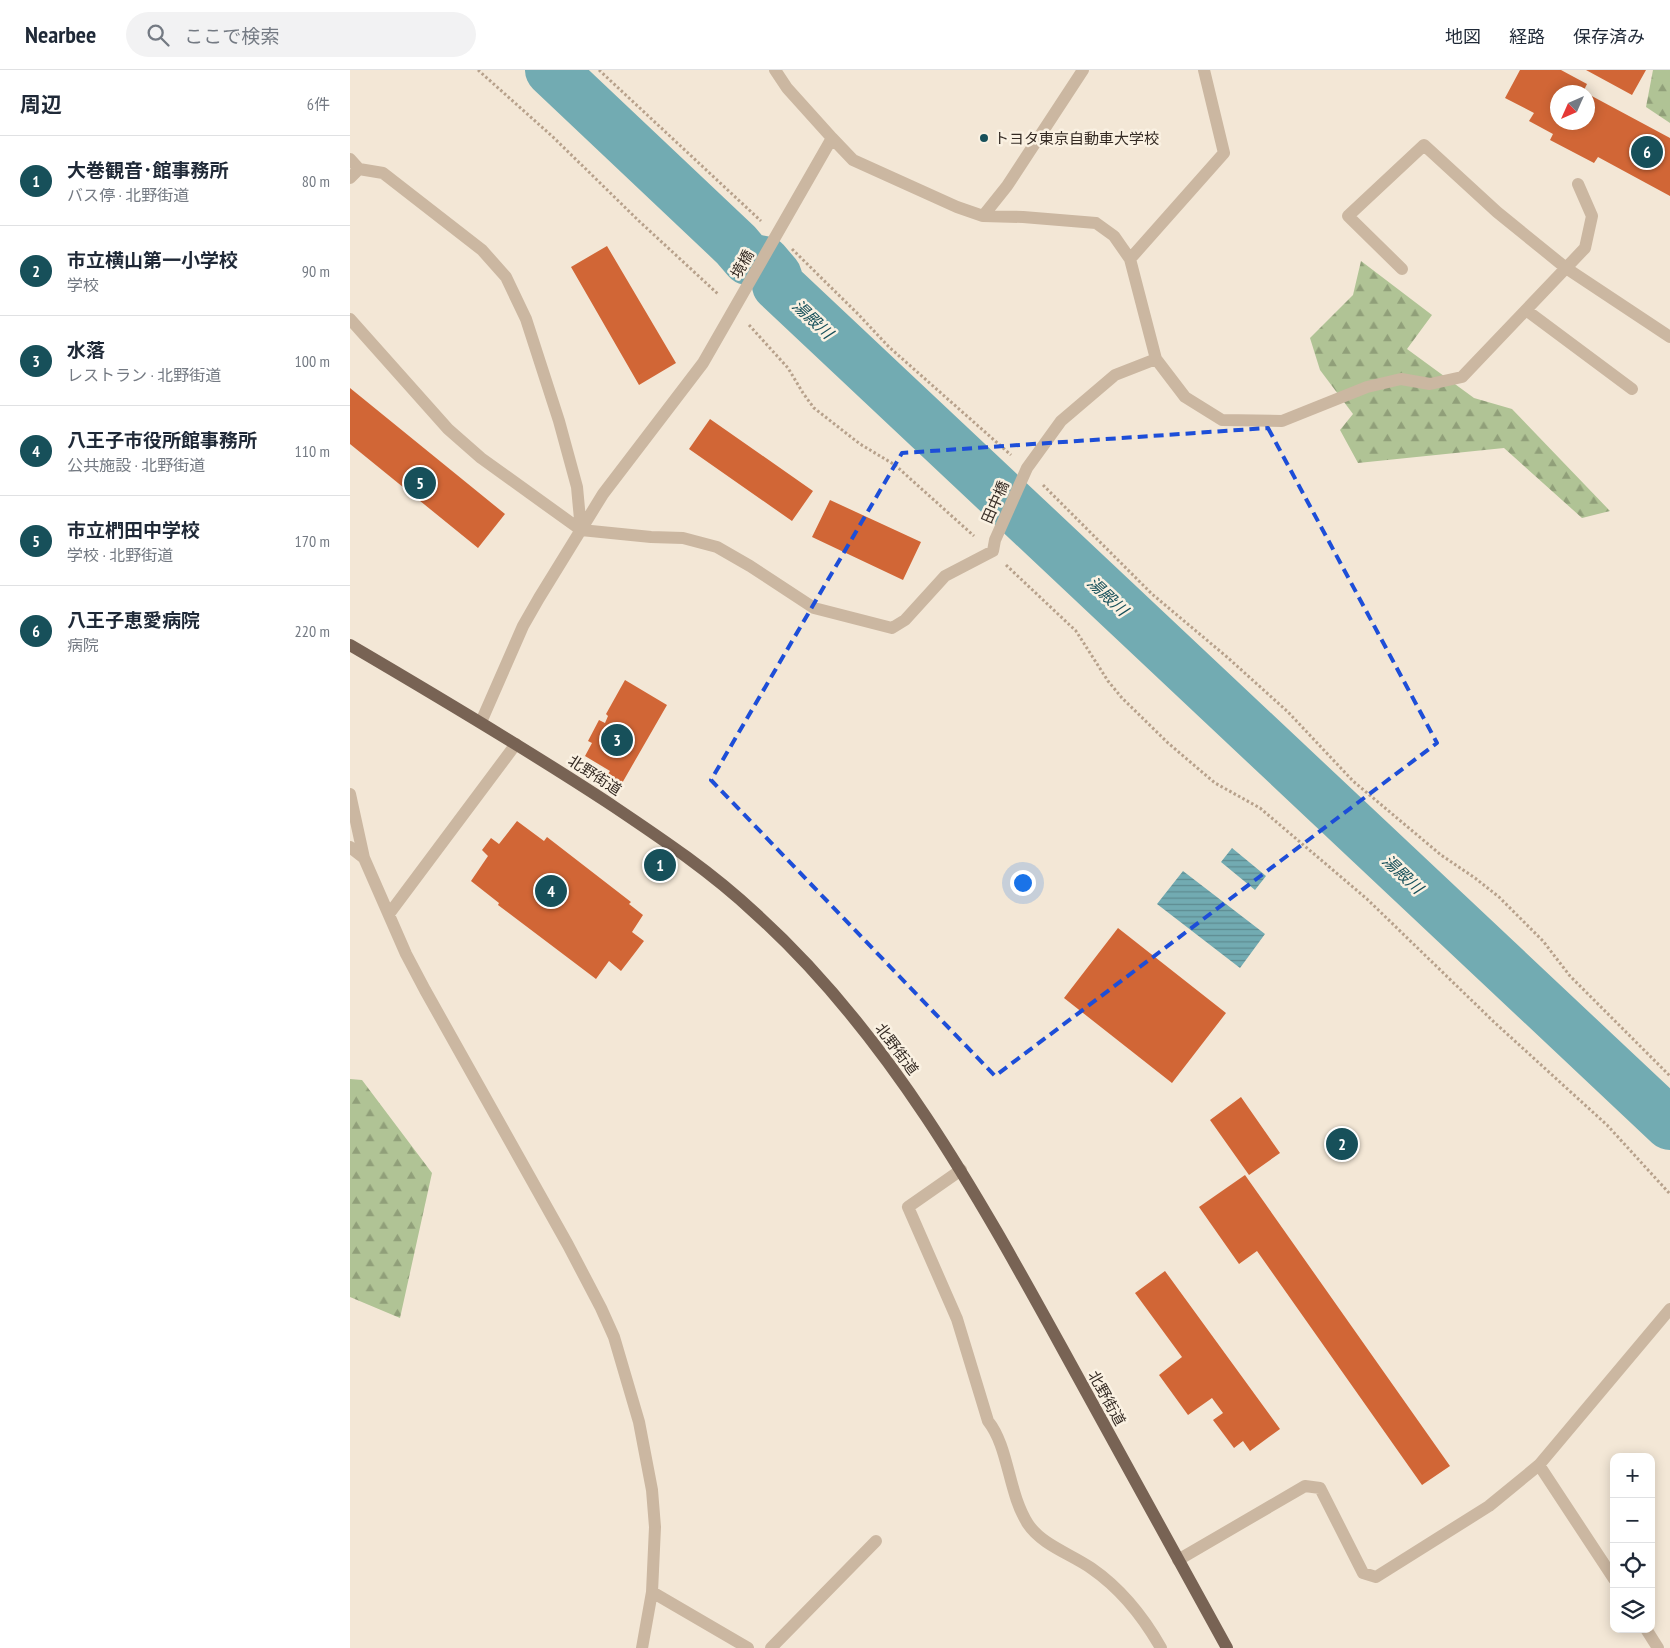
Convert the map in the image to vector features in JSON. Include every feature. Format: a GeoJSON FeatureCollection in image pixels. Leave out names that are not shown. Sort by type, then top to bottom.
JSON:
{"type":"FeatureCollection","features":[{"type":"Feature","properties":{"kind":"main road","name":"北野街道"},"geometry":{"type":"LineString","coordinates":[[350,645],[482,722],[692,860],[718,880],[769,926],[829,988],[874,1044],[961,1170],[1017,1267],[1227,1648]]}},
{"type":"Feature","properties":{"kind":"street"},"geometry":{"type":"LineString","coordinates":[[775,70],[788,88],[853,160],[957,207],[983,216],[1024,217],[1096,223],[1114,236],[1130,259],[1156,359],[1185,398],[1222,420],[1282,421],[1367,386],[1401,379],[1430,384],[1462,377],[1585,248],[1592,216],[1578,184]]}},
{"type":"Feature","properties":{"kind":"street"},"geometry":{"type":"LineString","coordinates":[[983,216],[1007,186],[1083,70]]}},
{"type":"Feature","properties":{"kind":"street"},"geometry":{"type":"LineString","coordinates":[[1130,259],[1224,152],[1204,70]]}},
{"type":"Feature","properties":{"kind":"street","name":"境橋"},"geometry":{"type":"LineString","coordinates":[[482,722],[523,626],[603,494],[704,363],[832,138]]}},
{"type":"Feature","properties":{"kind":"street"},"geometry":{"type":"LineString","coordinates":[[1402,269],[1348,216],[1424,145],[1497,212],[1566,268],[1670,337]]}},
{"type":"Feature","properties":{"kind":"street"},"geometry":{"type":"LineString","coordinates":[[350,159],[354,174],[383,173],[482,250],[506,277],[526,319],[558,421],[577,487],[581,530]]}},
{"type":"Feature","properties":{"kind":"street"},"geometry":{"type":"LineString","coordinates":[[1526,310],[1632,389]]}},
{"type":"Feature","properties":{"kind":"street"},"geometry":{"type":"LineString","coordinates":[[350,318],[448,429],[481,458],[581,530],[651,537],[683,538],[717,547],[814,608],[892,628],[905,620],[944,576],[994,546]]}},
{"type":"Feature","properties":{"kind":"street","name":"田中橋"},"geometry":{"type":"LineString","coordinates":[[994,546],[1025,473],[1061,420],[1115,375],[1156,359]]}},
{"type":"Feature","properties":{"kind":"street"},"geometry":{"type":"LineString","coordinates":[[389,914],[516,744]]}},
{"type":"Feature","properties":{"kind":"street"},"geometry":{"type":"LineString","coordinates":[[350,794],[364,858],[425,990],[568,1245],[614,1337],[639,1422],[652,1490],[655,1527],[652,1592],[642,1648]]}},
{"type":"Feature","properties":{"kind":"street"},"geometry":{"type":"LineString","coordinates":[[350,847],[364,858]]}},
{"type":"Feature","properties":{"kind":"street"},"geometry":{"type":"LineString","coordinates":[[961,1170],[908,1207],[956,1319],[988,1421],[996,1432],[1014,1496],[1029,1525],[1044,1540],[1090,1567],[1110,1583],[1130,1604],[1161,1648]]}},
{"type":"Feature","properties":{"kind":"street"},"geometry":{"type":"LineString","coordinates":[[1178,1560],[1305,1486],[1320,1488],[1363,1573],[1376,1577],[1489,1506],[1539,1465],[1670,1309]]}},
{"type":"Feature","properties":{"kind":"street"},"geometry":{"type":"LineString","coordinates":[[1539,1465],[1610,1573]]}},
{"type":"Feature","properties":{"kind":"street"},"geometry":{"type":"LineString","coordinates":[[771,1648],[876,1541]]}},
{"type":"Feature","properties":{"kind":"street"},"geometry":{"type":"LineString","coordinates":[[652,1592],[748,1648]]}},
{"type":"Feature","properties":{"kind":"street"},"geometry":{"type":"LineString","coordinates":[[1649,1633],[1658,1648]]}},
{"type":"Feature","properties":{"kind":"path"},"geometry":{"type":"LineString","coordinates":[[478,70],[553,136],[710,288],[737,304],[788,368],[814,408],[860,444],[895,465],[994,546],[1005,564],[1076,631],[1112,686],[1168,743],[1215,783],[1260,808],[1366,899],[1494,1022],[1606,1125],[1670,1194]]}},
{"type":"Feature","properties":{"kind":"path"},"geometry":{"type":"LineString","coordinates":[[599,70],[774,238],[793,250],[852,307],[889,347],[1152,594],[1227,657],[1288,712],[1353,781],[1441,855],[1499,897],[1542,941],[1570,976],[1670,1076]]}},
{"type":"Feature","properties":{"kind":"highlighted area"},"geometry":{"type":"Polygon","coordinates":[[[1268,428],[1437,743],[995,1076],[711,780],[902,453],[1268,428]]]}},
{"type":"Feature","properties":{"kind":"green space"},"geometry":{"type":"Polygon","coordinates":[[[1653,70],[1670,70],[1670,123],[1646,107],[1653,70]]]}},
{"type":"Feature","properties":{"kind":"green space"},"geometry":{"type":"Polygon","coordinates":[[[1361,261],[1432,315],[1407,349],[1474,398],[1512,409],[1610,511],[1582,518],[1504,448],[1358,463],[1340,430],[1353,414],[1320,370],[1310,338],[1353,295],[1361,261]]]}},
{"type":"Feature","properties":{"kind":"green space"},"geometry":{"type":"Polygon","coordinates":[[[350,1079],[362,1080],[432,1173],[400,1318],[350,1297],[350,1079]]]}},
{"type":"Feature","properties":{"kind":"water"},"geometry":{"type":"Polygon","coordinates":[[[1232,848],[1266,876],[1255,890],[1221,862],[1232,848]]]}},
{"type":"Feature","properties":{"kind":"water"},"geometry":{"type":"Polygon","coordinates":[[[1183,871],[1265,934],[1240,968],[1157,904],[1183,871]]]}},
{"type":"Feature","properties":{"kind":"building"},"geometry":{"type":"Polygon","coordinates":[[[1520,70],[1561,70],[1587,84],[1550,85],[1550,130],[1595,130],[1595,98],[1670,138],[1670,196],[1598,157],[1594,163],[1550,140],[1553,134],[1529,121],[1534,113],[1505,98],[1520,70]]]}},
{"type":"Feature","properties":{"kind":"building"},"geometry":{"type":"Polygon","coordinates":[[[1586,70],[1646,70],[1632,95],[1586,70]]]}},
{"type":"Feature","properties":{"kind":"building"},"geometry":{"type":"Polygon","coordinates":[[[607,246],[676,363],[639,385],[571,267],[607,246]]]}},
{"type":"Feature","properties":{"kind":"building"},"geometry":{"type":"Polygon","coordinates":[[[350,388],[505,514],[478,548],[350,444],[350,388]]]}},
{"type":"Feature","properties":{"kind":"building"},"geometry":{"type":"Polygon","coordinates":[[[710,419],[813,491],[792,521],[689,449],[710,419]]]}},
{"type":"Feature","properties":{"kind":"building"},"geometry":{"type":"Polygon","coordinates":[[[830,500],[921,542],[903,580],[812,537],[830,500]]]}},
{"type":"Feature","properties":{"kind":"building"},"geometry":{"type":"Polygon","coordinates":[[[625,680],[667,705],[621,785],[606,777],[610,771],[585,756],[592,743],[588,741],[599,720],[605,723],[608,716],[606,714],[625,680]]]}},
{"type":"Feature","properties":{"kind":"building"},"geometry":{"type":"Polygon","coordinates":[[[517,821],[544,841],[547,837],[631,902],[629,904],[643,915],[632,932],[644,941],[621,971],[609,961],[596,979],[498,905],[499,903],[471,881],[488,856],[482,850],[491,838],[499,844],[517,821]]]}},
{"type":"Feature","properties":{"kind":"building"},"geometry":{"type":"Polygon","coordinates":[[[1118,928],[1226,1013],[1172,1083],[1064,998],[1118,928]]]}},
{"type":"Feature","properties":{"kind":"building"},"geometry":{"type":"Polygon","coordinates":[[[1241,1097],[1280,1153],[1249,1175],[1210,1120],[1241,1097]]]}},
{"type":"Feature","properties":{"kind":"building"},"geometry":{"type":"Polygon","coordinates":[[[1245,1175],[1450,1466],[1422,1485],[1257,1251],[1239,1264],[1199,1207],[1245,1175]]]}},
{"type":"Feature","properties":{"kind":"building"},"geometry":{"type":"Polygon","coordinates":[[[1165,1271],[1280,1429],[1250,1451],[1243,1441],[1234,1448],[1213,1420],[1223,1413],[1212,1398],[1188,1415],[1159,1375],[1182,1357],[1135,1293],[1165,1271]]]}},
{"type":"Feature","properties":{"kind":"waterway","name":"湯殿川"},"geometry":{"type":"LineString","coordinates":[[551,70],[736,245],[748,259],[764,262],[776,276],[778,285],[1670,1124]]}},
{"type":"Feature","properties":{"kind":"place","name":"トヨタ東京自動車大学校"},"geometry":{"type":"Point","coordinates":[984,138]}},
{"type":"Feature","properties":{"kind":"place","name":"八王子恵愛病院"},"geometry":{"type":"Point","coordinates":[1647,152]}},
{"type":"Feature","properties":{"kind":"place","name":"市立椚田中学校"},"geometry":{"type":"Point","coordinates":[420,483]}},
{"type":"Feature","properties":{"kind":"place","name":"水落"},"geometry":{"type":"Point","coordinates":[617,740]}},
{"type":"Feature","properties":{"kind":"place","name":"大巻観音･館事務所"},"geometry":{"type":"Point","coordinates":[660,865]}},
{"type":"Feature","properties":{"kind":"place","name":"八王子市役所館事務所"},"geometry":{"type":"Point","coordinates":[551,891]}},
{"type":"Feature","properties":{"kind":"place","name":"市立横山第一小学校"},"geometry":{"type":"Point","coordinates":[1342,1144]}}]}
